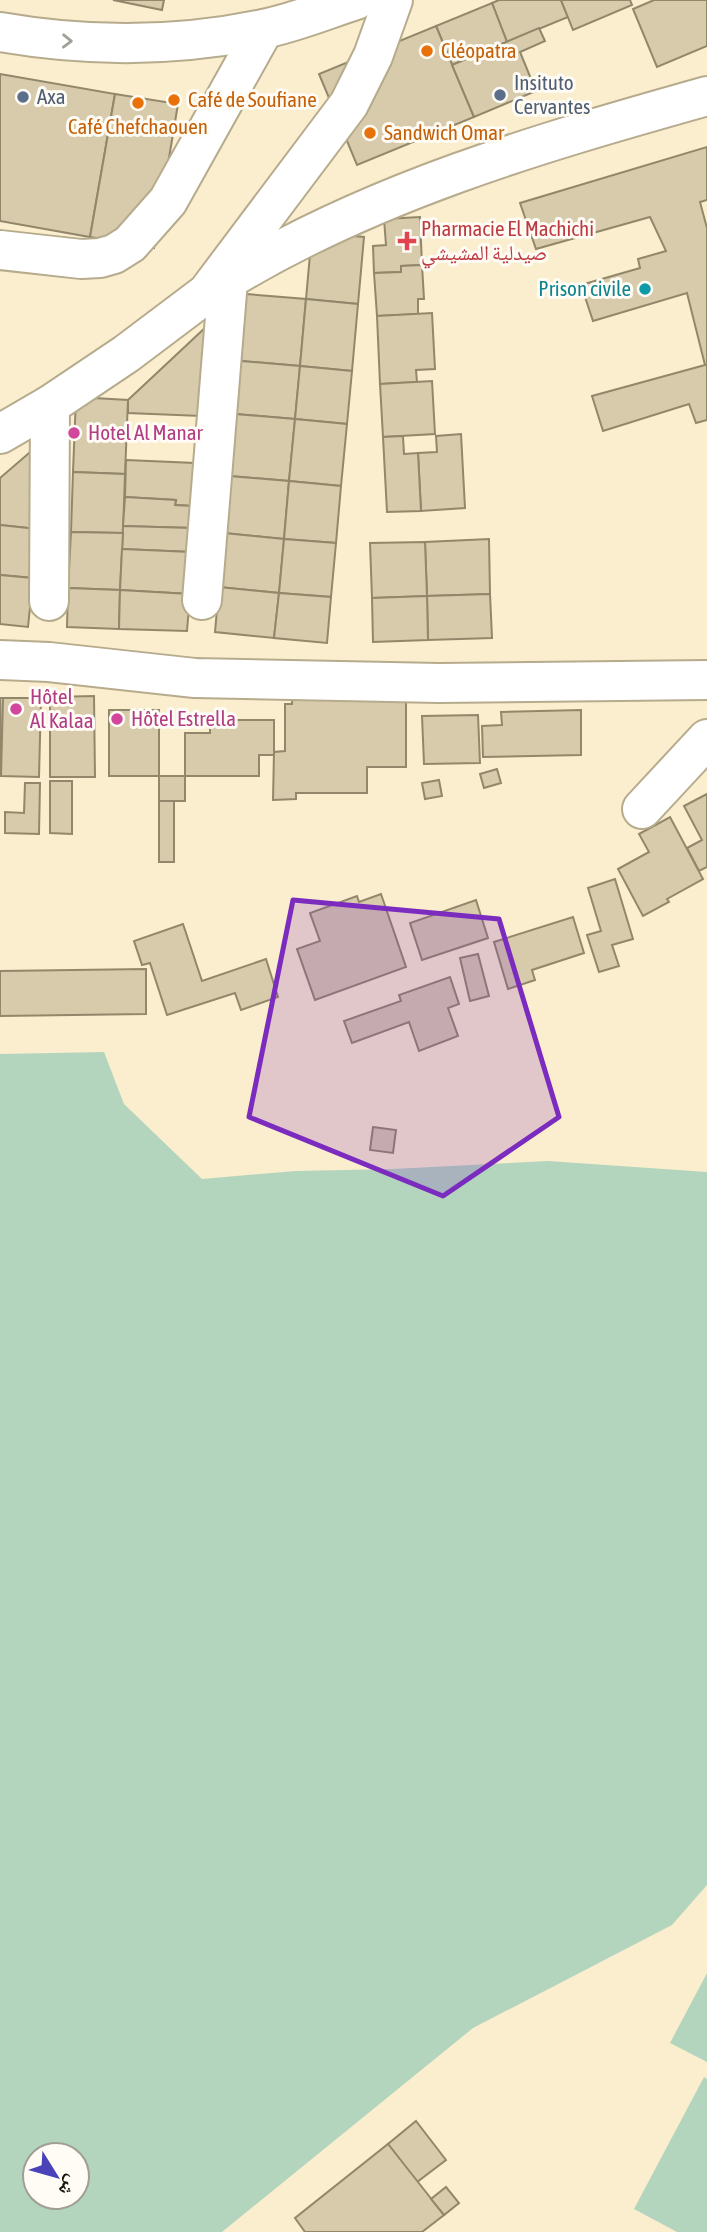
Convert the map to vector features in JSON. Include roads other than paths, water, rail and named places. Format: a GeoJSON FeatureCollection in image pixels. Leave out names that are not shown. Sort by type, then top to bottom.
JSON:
{"type":"FeatureCollection","features":[{"type":"Feature","properties":{"kind":"street"},"geometry":{"type":"LineString","coordinates":[[0,31],[51,41],[167,42],[264,29],[355,0]]}},
{"type":"Feature","properties":{"kind":"street"},"geometry":{"type":"LineString","coordinates":[[202,600],[218,286],[349,104],[373,57],[393,0]]}},
{"type":"Feature","properties":{"kind":"street"},"geometry":{"type":"LineString","coordinates":[[0,250],[81,259],[114,254],[130,244],[168,201],[264,29]]}},
{"type":"Feature","properties":{"kind":"street"},"geometry":{"type":"LineString","coordinates":[[0,434],[50,405],[126,354],[218,286],[300,240],[374,204],[513,152],[707,96]]}},
{"type":"Feature","properties":{"kind":"street"},"geometry":{"type":"LineString","coordinates":[[49,601],[50,405]]}},
{"type":"Feature","properties":{"kind":"street"},"geometry":{"type":"LineString","coordinates":[[0,660],[49,662],[195,678],[439,683],[707,680]]}},
{"type":"Feature","properties":{"kind":"street"},"geometry":{"type":"LineString","coordinates":[[642,809],[707,739]]}},
{"type":"Feature","properties":{"kind":"place","name":"Cléopatra"},"geometry":{"type":"Point","coordinates":[427,51]}},
{"type":"Feature","properties":{"kind":"place","name":"Insituto Cervantes"},"geometry":{"type":"Point","coordinates":[500,95]}},
{"type":"Feature","properties":{"kind":"place","name":"Axa"},"geometry":{"type":"Point","coordinates":[23,97]}},
{"type":"Feature","properties":{"kind":"place","name":"Café de Soufiane"},"geometry":{"type":"Point","coordinates":[174,100]}},
{"type":"Feature","properties":{"kind":"place","name":"Café Chefchaouen"},"geometry":{"type":"Point","coordinates":[138,103]}},
{"type":"Feature","properties":{"kind":"place","name":"Sandwich Omar"},"geometry":{"type":"Point","coordinates":[370,133]}},
{"type":"Feature","properties":{"kind":"place","name":"Pharmacie El Machichi صيدلية المشيشي"},"geometry":{"type":"Point","coordinates":[407,241]}},
{"type":"Feature","properties":{"kind":"place","name":"Prison civile"},"geometry":{"type":"Point","coordinates":[645,289]}},
{"type":"Feature","properties":{"kind":"place","name":"Hotel Al Manar"},"geometry":{"type":"Point","coordinates":[74,433]}},
{"type":"Feature","properties":{"kind":"place","name":"Hôtel Al Kalaa"},"geometry":{"type":"Point","coordinates":[16,709]}},
{"type":"Feature","properties":{"kind":"place","name":"Hôtel Estrella"},"geometry":{"type":"Point","coordinates":[117,719]}}]}
